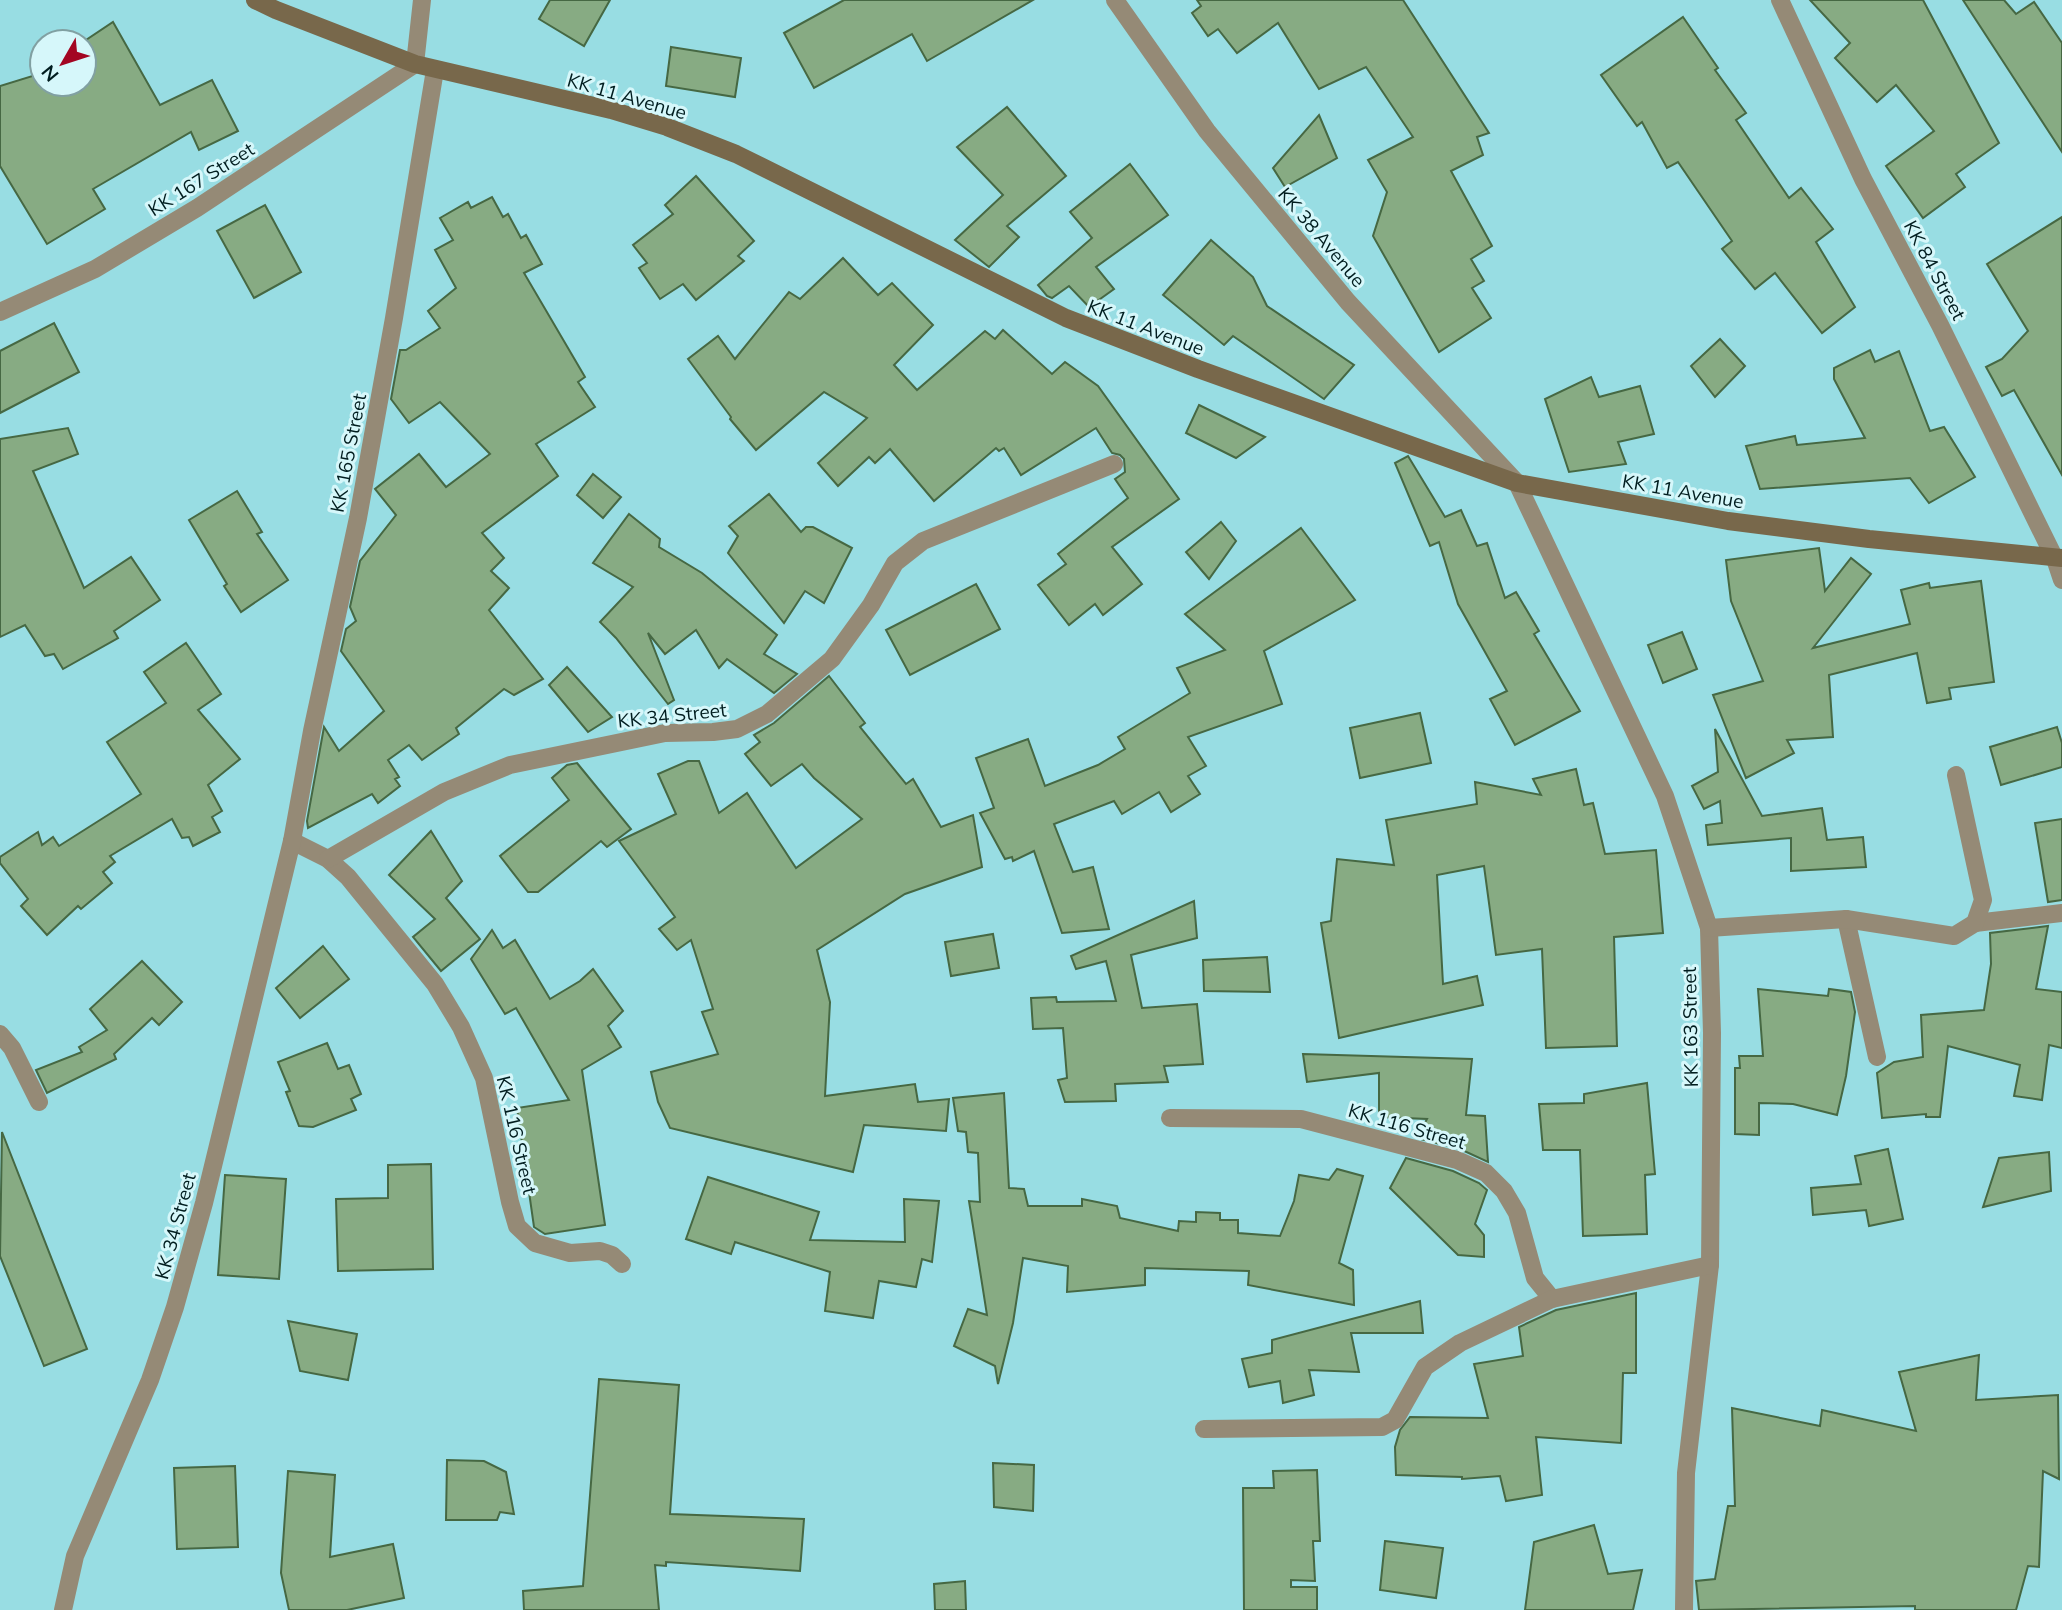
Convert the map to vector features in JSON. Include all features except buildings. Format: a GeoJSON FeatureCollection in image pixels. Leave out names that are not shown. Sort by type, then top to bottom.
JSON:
{"type":"FeatureCollection","features":[{"type":"Feature","properties":{"kind":"main road","name":"KK 11 Avenue"},"geometry":{"type":"LineString","coordinates":[[255,0],[415,64],[611,110],[667,127],[736,154],[1066,318],[1198,369],[1517,483],[1728,521],[2058,558]]}},
{"type":"Feature","properties":{"kind":"street"},"geometry":{"type":"LineString","coordinates":[[415,64],[422,0]]}},
{"type":"Feature","properties":{"kind":"street","name":"KK 38 Avenue"},"geometry":{"type":"LineString","coordinates":[[1115,0],[1207,131],[1348,302],[1517,483]]}},
{"type":"Feature","properties":{"kind":"street","name":"KK 84 Street"},"geometry":{"type":"LineString","coordinates":[[1780,0],[1863,179],[2058,558],[2062,580]]}},
{"type":"Feature","properties":{"kind":"street","name":"KK 167 Street"},"geometry":{"type":"LineString","coordinates":[[0,312],[95,269],[174,221],[415,64]]}},
{"type":"Feature","properties":{"kind":"street","name":"KK 165 Street"},"geometry":{"type":"LineString","coordinates":[[292,841],[312,731],[358,518],[435,70]]}},
{"type":"Feature","properties":{"kind":"street","name":"KK 34 Street"},"geometry":{"type":"LineString","coordinates":[[328,859],[444,792],[510,765],[665,733],[713,733],[737,729],[767,714],[832,659],[871,605],[895,563],[909,550],[923,541],[1114,464]]}},
{"type":"Feature","properties":{"kind":"street","name":"KK 163 Street"},"geometry":{"type":"LineString","coordinates":[[1517,483],[1665,796],[1709,928],[1712,1033],[1710,1265],[1686,1472],[1684,1610]]}},
{"type":"Feature","properties":{"kind":"street"},"geometry":{"type":"LineString","coordinates":[[1956,775],[1983,900],[1975,923]]}},
{"type":"Feature","properties":{"kind":"street","name":"KK 116 Street"},"geometry":{"type":"LineString","coordinates":[[292,841],[328,859],[348,877],[435,984],[461,1027],[484,1078],[517,1226],[535,1243],[570,1253],[600,1251],[612,1255],[622,1264]]}},
{"type":"Feature","properties":{"kind":"street","name":"KK 34 Street"},"geometry":{"type":"LineString","coordinates":[[63,1610],[75,1556],[150,1380],[175,1307],[204,1203],[292,841]]}},
{"type":"Feature","properties":{"kind":"street"},"geometry":{"type":"LineString","coordinates":[[1709,928],[1846,919],[1954,936],[1975,923],[2062,913]]}},
{"type":"Feature","properties":{"kind":"street"},"geometry":{"type":"LineString","coordinates":[[1846,919],[1877,1057]]}},
{"type":"Feature","properties":{"kind":"street"},"geometry":{"type":"LineString","coordinates":[[0,1034],[17,1056],[39,1102]]}},
{"type":"Feature","properties":{"kind":"street","name":"KK 116 Street"},"geometry":{"type":"LineString","coordinates":[[1170,1118],[1301,1119],[1457,1160],[1486,1173],[1504,1191],[1517,1213],[1535,1278],[1552,1299]]}},
{"type":"Feature","properties":{"kind":"street"},"geometry":{"type":"LineString","coordinates":[[1204,1429],[1382,1427],[1395,1420],[1425,1367],[1460,1343],[1552,1299],[1710,1265]]}}]}
